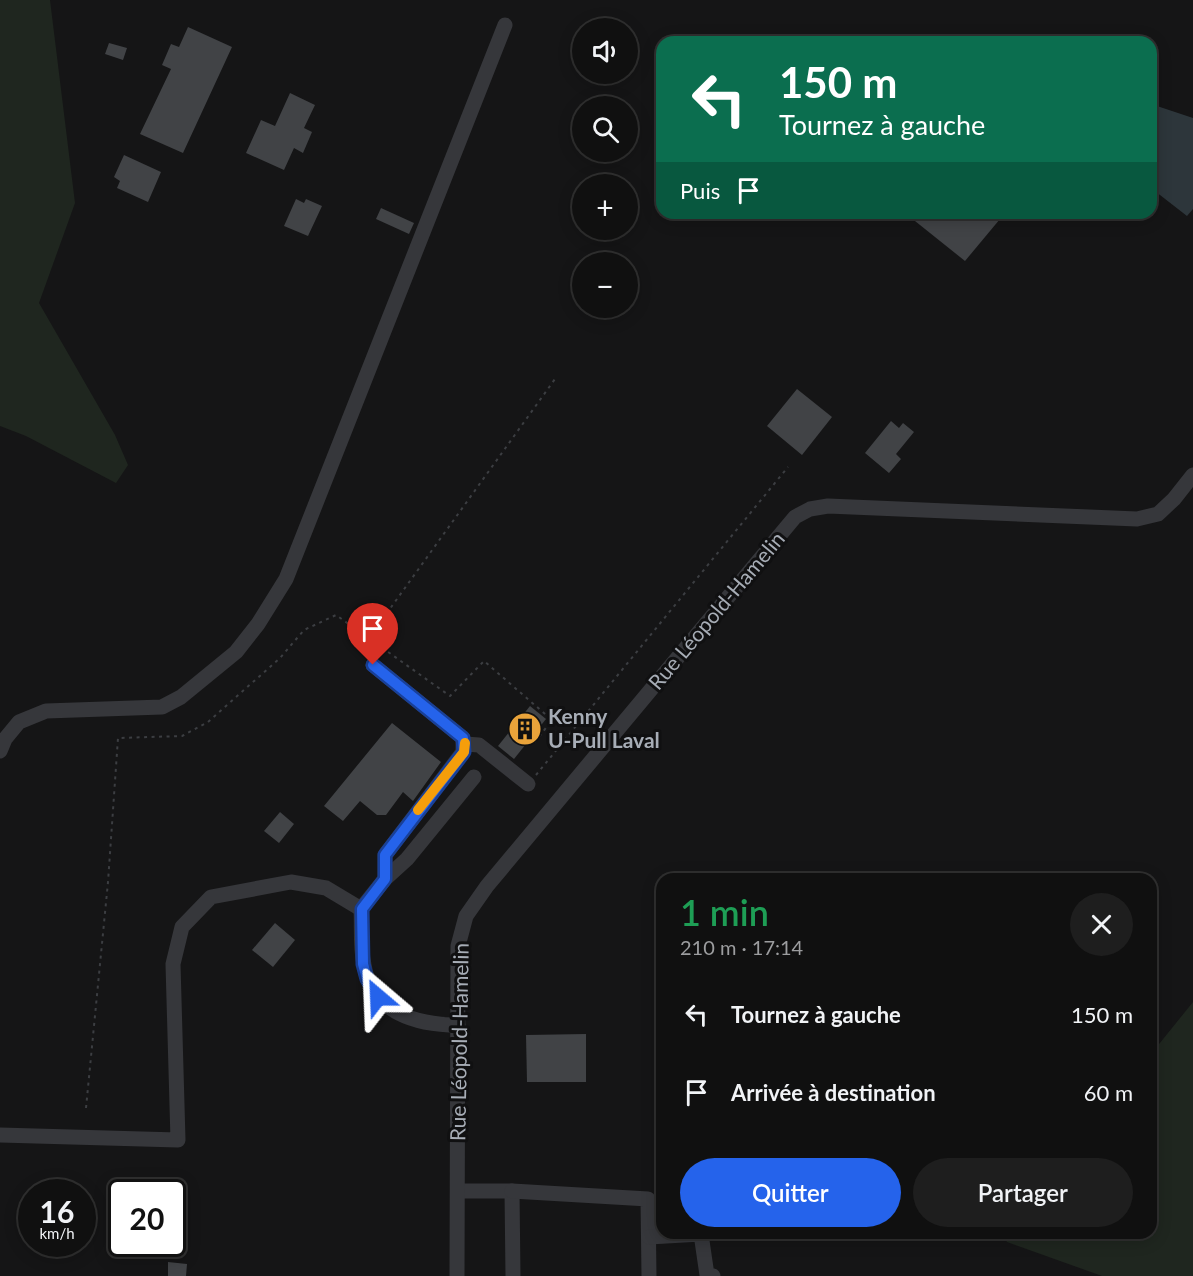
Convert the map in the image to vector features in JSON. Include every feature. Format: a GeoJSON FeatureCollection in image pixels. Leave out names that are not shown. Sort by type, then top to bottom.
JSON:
{"type":"FeatureCollection","features":[{"type":"Feature","properties":{"kind":"street"},"geometry":{"type":"LineString","coordinates":[[0,751],[5,740],[19,722],[46,711],[162,707],[181,697],[236,652],[258,624],[286,579],[505,25]]}},
{"type":"Feature","properties":{"kind":"street","name":"Rue Léopold-Hamelin"},"geometry":{"type":"LineString","coordinates":[[457,1276],[458,946],[466,916],[487,886],[795,517],[810,508],[828,506],[1137,519],[1158,514],[1174,499],[1193,475]]}},
{"type":"Feature","properties":{"kind":"street"},"geometry":{"type":"LineString","coordinates":[[373,665],[463,738],[465,744],[464,752],[385,855],[385,879]]}},
{"type":"Feature","properties":{"kind":"street"},"geometry":{"type":"LineString","coordinates":[[465,744],[479,745],[528,784]]}},
{"type":"Feature","properties":{"kind":"street"},"geometry":{"type":"LineString","coordinates":[[458,1025],[426,1024],[390,1008],[378,997],[367,979],[363,964],[362,909],[385,879],[407,859],[474,777]]}},
{"type":"Feature","properties":{"kind":"street"},"geometry":{"type":"LineString","coordinates":[[0,1136],[178,1140],[173,964],[182,927],[211,897],[291,882],[326,888],[362,909]]}},
{"type":"Feature","properties":{"kind":"street"},"geometry":{"type":"LineString","coordinates":[[458,1191],[512,1191],[648,1199],[649,1276]]}},
{"type":"Feature","properties":{"kind":"street"},"geometry":{"type":"LineString","coordinates":[[512,1191],[513,1276]]}},
{"type":"Feature","properties":{"kind":"street"},"geometry":{"type":"LineString","coordinates":[[650,1237],[656,1236]]}},
{"type":"Feature","properties":{"kind":"street"},"geometry":{"type":"LineString","coordinates":[[702,1239],[707,1275],[713,1276]]}},
{"type":"Feature","properties":{"kind":"path"},"geometry":{"type":"LineString","coordinates":[[369,638],[555,379]]}},
{"type":"Feature","properties":{"kind":"path"},"geometry":{"type":"LineString","coordinates":[[528,784],[788,467]]}},
{"type":"Feature","properties":{"kind":"path"},"geometry":{"type":"LineString","coordinates":[[86,1108],[108,882],[118,738],[182,736],[200,727],[280,658],[304,630],[336,615],[450,696],[484,661],[552,720],[535,742],[530,739]]}},
{"type":"Feature","properties":{"kind":"shaded area"},"geometry":{"type":"Polygon","coordinates":[[[0,0],[50,0],[75,203],[39,303],[115,435],[128,465],[116,483],[26,436],[0,426],[0,0]]]}},
{"type":"Feature","properties":{"kind":"shaded area"},"geometry":{"type":"Polygon","coordinates":[[[1157,106],[1193,118],[1193,209],[1187,216],[1157,193],[1157,106]]]}},
{"type":"Feature","properties":{"kind":"shaded area"},"geometry":{"type":"Polygon","coordinates":[[[1193,1002],[1193,1276],[1102,1276],[1007,1242],[1005,1239],[1157,1239],[1157,1047],[1193,1002]]]}},
{"type":"Feature","properties":{"kind":"building"},"geometry":{"type":"Polygon","coordinates":[[[188,27],[232,47],[183,153],[140,134],[171,69],[162,65],[171,44],[179,47],[188,27]]]}},
{"type":"Feature","properties":{"kind":"building"},"geometry":{"type":"Polygon","coordinates":[[[109,43],[127,48],[123,60],[105,54],[109,43]]]}},
{"type":"Feature","properties":{"kind":"building"},"geometry":{"type":"Polygon","coordinates":[[[290,93],[315,105],[304,128],[312,132],[303,153],[294,148],[284,170],[246,153],[261,120],[275,126],[290,93]]]}},
{"type":"Feature","properties":{"kind":"building"},"geometry":{"type":"Polygon","coordinates":[[[124,155],[161,172],[148,202],[117,188],[120,181],[114,177],[124,155]]]}},
{"type":"Feature","properties":{"kind":"building"},"geometry":{"type":"Polygon","coordinates":[[[296,199],[304,203],[306,199],[322,206],[308,236],[284,226],[296,199]]]}},
{"type":"Feature","properties":{"kind":"building"},"geometry":{"type":"Polygon","coordinates":[[[381,208],[414,223],[409,234],[376,219],[381,208]]]}},
{"type":"Feature","properties":{"kind":"building"},"geometry":{"type":"Polygon","coordinates":[[[912,219],[1000,219],[965,261],[912,219]]]}},
{"type":"Feature","properties":{"kind":"building"},"geometry":{"type":"Polygon","coordinates":[[[797,389],[832,417],[802,455],[767,426],[797,389]]]}},
{"type":"Feature","properties":{"kind":"building"},"geometry":{"type":"Polygon","coordinates":[[[891,421],[899,428],[903,423],[914,432],[896,454],[901,459],[889,473],[865,453],[891,421]]]}},
{"type":"Feature","properties":{"kind":"building","name":"Kenny U-Pull Laval"},"geometry":{"type":"Polygon","coordinates":[[[530,706],[546,719],[514,759],[498,746],[530,706]]]}},
{"type":"Feature","properties":{"kind":"building"},"geometry":{"type":"Polygon","coordinates":[[[392,723],[441,762],[413,801],[403,792],[386,815],[377,815],[360,801],[343,821],[324,806],[392,723]]]}},
{"type":"Feature","properties":{"kind":"building"},"geometry":{"type":"Polygon","coordinates":[[[280,812],[294,824],[279,843],[264,831],[280,812]]]}},
{"type":"Feature","properties":{"kind":"building"},"geometry":{"type":"Polygon","coordinates":[[[275,923],[295,940],[273,967],[252,950],[275,923]]]}},
{"type":"Feature","properties":{"kind":"building"},"geometry":{"type":"Polygon","coordinates":[[[586,1034],[586,1082],[527,1082],[526,1035],[586,1034]]]}},
{"type":"Feature","properties":{"kind":"building"},"geometry":{"type":"Polygon","coordinates":[[[168,1262],[187,1264],[186,1276],[168,1276],[168,1262]]]}},
{"type":"Feature","properties":{"kind":"slow traffic"},"geometry":{"type":"LineString","coordinates":[[418,810],[464,752],[465,743]]}},
{"type":"Feature","properties":{"kind":"place","name":"Kenny U-Pull Laval"},"geometry":{"type":"Point","coordinates":[525,729]}},
{"type":"Feature","properties":{"kind":"route"},"geometry":{"type":"LineString","coordinates":[[373,665],[463,738],[465,744],[464,752],[420,806],[385,855],[385,879],[362,909],[363,964],[367,979],[378,997]]}}]}
